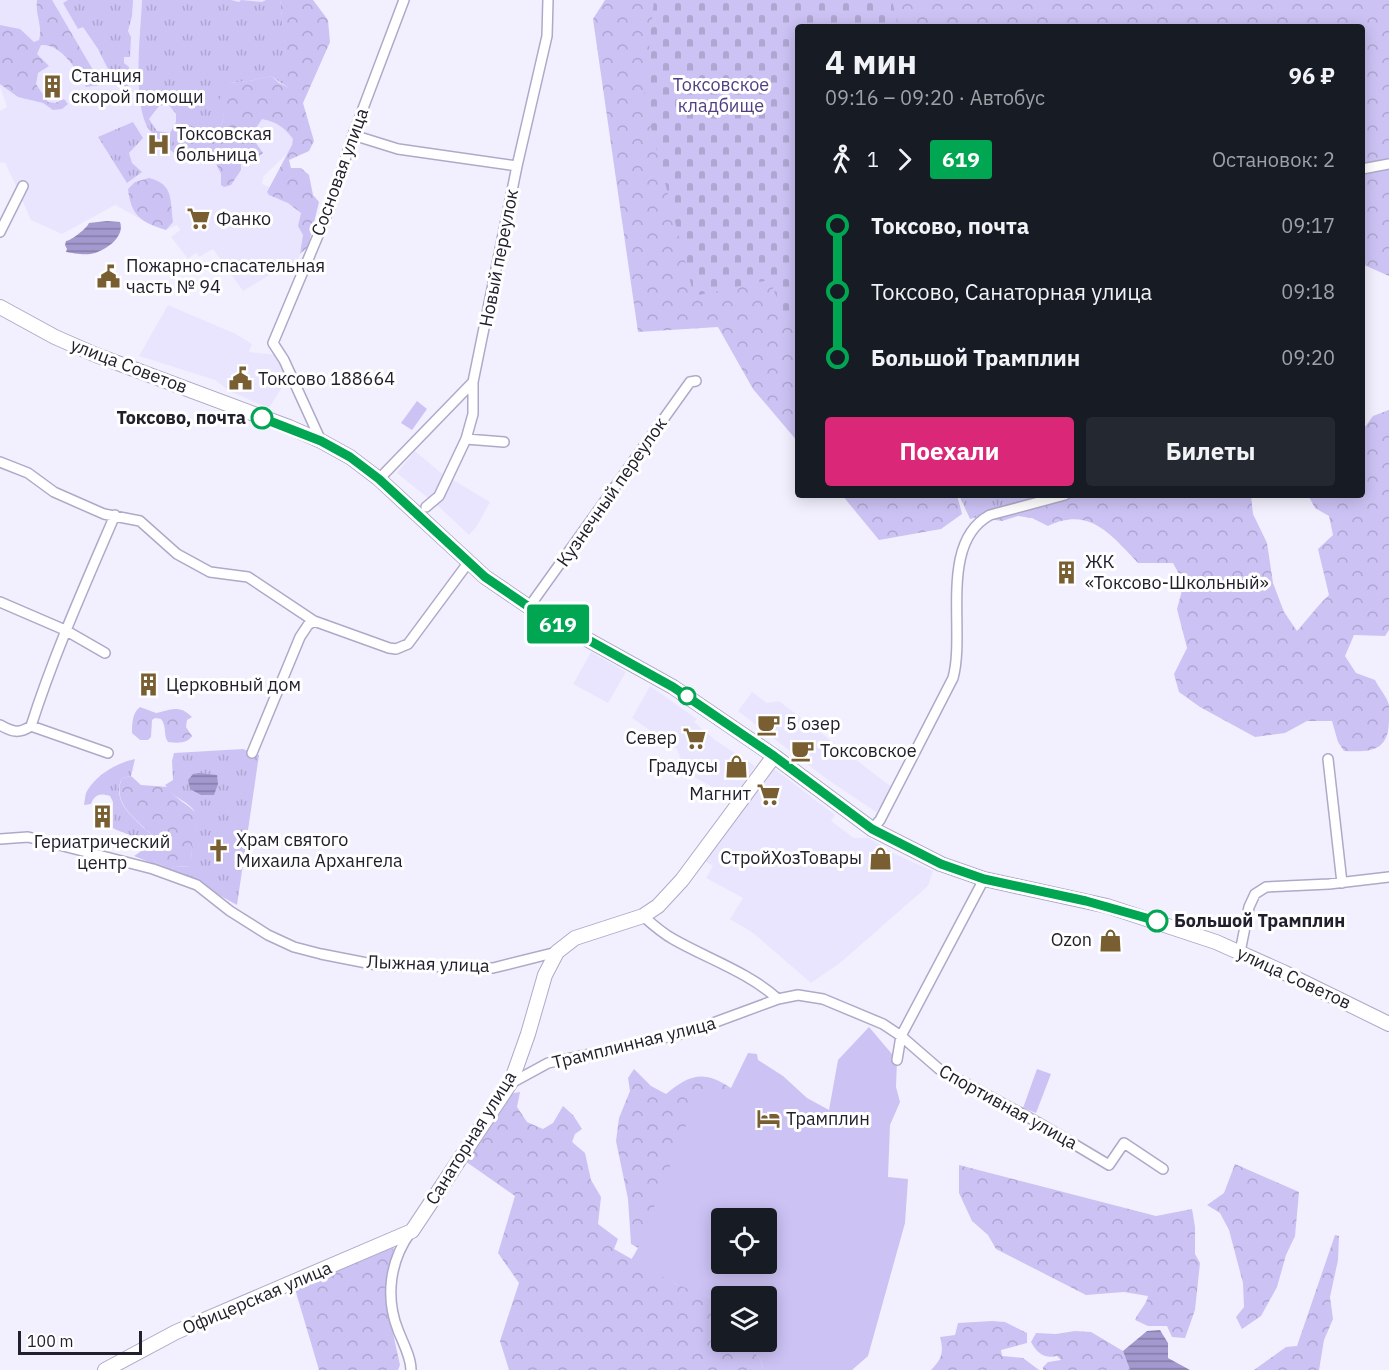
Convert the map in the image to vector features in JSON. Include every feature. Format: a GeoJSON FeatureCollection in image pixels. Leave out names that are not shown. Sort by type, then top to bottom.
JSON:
{"type":"FeatureCollection","features":[{"type":"Feature","properties":{"kind":"main road","name":"улица Советов"},"geometry":{"type":"LineString","coordinates":[[0,307],[44,332],[96,355],[321,441],[350,457],[379,479],[485,577],[529,607],[663,681],[774,756],[872,829],[941,864],[984,879],[1107,906],[1157,921],[1240,952],[1389,1024]]}},
{"type":"Feature","properties":{"kind":"main road"},"geometry":{"type":"LineString","coordinates":[[557,952],[575,938],[643,916],[658,906],[682,880],[774,756]]}},
{"type":"Feature","properties":{"kind":"main road","name":"Санаторная улица"},"geometry":{"type":"LineString","coordinates":[[412,1231],[511,1082],[545,975],[557,952]]}},
{"type":"Feature","properties":{"kind":"main road","name":"Офицерская улица"},"geometry":{"type":"LineString","coordinates":[[105,1370],[176,1332],[412,1231]]}},
{"type":"Feature","properties":{"kind":"street","name":"Сосновая улица"},"geometry":{"type":"LineString","coordinates":[[321,441],[284,360],[273,343],[330,207],[353,135],[404,0]]}},
{"type":"Feature","properties":{"kind":"street","name":"Новый переулок"},"geometry":{"type":"LineString","coordinates":[[426,507],[439,496],[466,439],[473,414],[473,382],[547,36],[548,0]]}},
{"type":"Feature","properties":{"kind":"street"},"geometry":{"type":"LineString","coordinates":[[353,135],[398,149],[518,166]]}},
{"type":"Feature","properties":{"kind":"street"},"geometry":{"type":"LineString","coordinates":[[1365,168],[1389,164]]}},
{"type":"Feature","properties":{"kind":"street"},"geometry":{"type":"LineString","coordinates":[[0,232],[23,186]]}},
{"type":"Feature","properties":{"kind":"street","name":"Кузнечный переулок"},"geometry":{"type":"LineString","coordinates":[[529,607],[690,382],[696,381]]}},
{"type":"Feature","properties":{"kind":"street"},"geometry":{"type":"LineString","coordinates":[[379,479],[473,382]]}},
{"type":"Feature","properties":{"kind":"street"},"geometry":{"type":"LineString","coordinates":[[466,439],[504,442]]}},
{"type":"Feature","properties":{"kind":"street"},"geometry":{"type":"LineString","coordinates":[[0,462],[28,473],[54,492],[104,514],[140,521],[177,554],[210,572],[248,577],[315,621],[374,644],[396,649],[408,644],[468,563]]}},
{"type":"Feature","properties":{"kind":"street"},"geometry":{"type":"LineString","coordinates":[[872,829],[880,820],[953,678],[957,662],[957,588],[964,546],[969,535],[979,522],[990,515],[1054,498]]}},
{"type":"Feature","properties":{"kind":"street"},"geometry":{"type":"LineString","coordinates":[[0,725],[14,732],[31,726],[65,630],[115,515]]}},
{"type":"Feature","properties":{"kind":"street"},"geometry":{"type":"LineString","coordinates":[[0,603],[65,630],[105,653]]}},
{"type":"Feature","properties":{"kind":"street"},"geometry":{"type":"LineString","coordinates":[[252,753],[300,637],[308,625],[315,621]]}},
{"type":"Feature","properties":{"kind":"street"},"geometry":{"type":"LineString","coordinates":[[31,726],[108,753]]}},
{"type":"Feature","properties":{"kind":"street"},"geometry":{"type":"LineString","coordinates":[[1328,759],[1342,882]]}},
{"type":"Feature","properties":{"kind":"street","name":"Лыжная улица"},"geometry":{"type":"LineString","coordinates":[[0,839],[28,837],[164,873],[197,885],[230,911],[268,935],[294,947],[321,954],[377,965],[493,968],[557,952]]}},
{"type":"Feature","properties":{"kind":"street"},"geometry":{"type":"LineString","coordinates":[[1240,952],[1249,907],[1255,894],[1266,887],[1389,877]]}},
{"type":"Feature","properties":{"kind":"street"},"geometry":{"type":"LineString","coordinates":[[897,1060],[901,1036],[984,879]]}},
{"type":"Feature","properties":{"kind":"street"},"geometry":{"type":"LineString","coordinates":[[643,916],[671,938],[741,974],[778,999]]}},
{"type":"Feature","properties":{"kind":"street","name":"Спортивная улица"},"geometry":{"type":"LineString","coordinates":[[778,999],[798,995],[823,999],[859,1013],[883,1024],[901,1036],[939,1069],[1109,1164],[1124,1143],[1163,1169]]}},
{"type":"Feature","properties":{"kind":"street","name":"Трамплинная улица"},"geometry":{"type":"LineString","coordinates":[[511,1082],[548,1064],[686,1033],[778,999]]}},
{"type":"Feature","properties":{"kind":"street","name":"Санаторная улица"},"geometry":{"type":"LineString","coordinates":[[411,1370],[391,1307],[390,1287],[400,1247],[412,1231]]}},
{"type":"Feature","properties":{"kind":"shaded area","name":"Токсовская больница"},"geometry":{"type":"Polygon","coordinates":[[[0,0],[280,0],[295,146],[263,177],[262,184],[315,206],[297,264],[275,272],[243,291],[213,249],[199,257],[196,253],[188,259],[171,237],[180,230],[177,225],[166,230],[153,226],[115,205],[62,234],[31,220],[5,162],[0,163],[0,111],[7,107],[0,86],[0,0]]]}},
{"type":"Feature","properties":{"kind":"shaded area"},"geometry":{"type":"Polygon","coordinates":[[[120,222],[121,227],[118,237],[110,245],[91,254],[66,252],[66,241],[79,234],[89,223],[120,222]]]}},
{"type":"Feature","properties":{"kind":"shaded area"},"geometry":{"type":"Polygon","coordinates":[[[168,305],[236,334],[252,344],[249,352],[278,355],[289,376],[269,408],[229,391],[215,380],[139,356],[168,305]]]}},
{"type":"Feature","properties":{"kind":"shaded area"},"geometry":{"type":"Polygon","coordinates":[[[415,451],[440,472],[490,502],[477,526],[469,535],[397,473],[415,451]]]}},
{"type":"Feature","properties":{"kind":"shaded area"},"geometry":{"type":"Polygon","coordinates":[[[591,652],[626,672],[608,703],[573,684],[591,652]]]}},
{"type":"Feature","properties":{"kind":"shaded area"},"geometry":{"type":"Polygon","coordinates":[[[650,686],[697,719],[694,722],[715,740],[755,766],[734,798],[686,773],[677,749],[632,718],[650,686]]]}},
{"type":"Feature","properties":{"kind":"shaded area"},"geometry":{"type":"Polygon","coordinates":[[[752,692],[767,703],[779,701],[893,788],[876,812],[828,780],[738,711],[752,692]]]}},
{"type":"Feature","properties":{"kind":"shaded area"},"geometry":{"type":"Polygon","coordinates":[[[772,767],[835,815],[831,821],[854,838],[869,838],[895,854],[933,871],[928,886],[840,963],[811,983],[753,933],[730,919],[743,898],[706,878],[713,866],[701,859],[772,767]]]}},
{"type":"Feature","properties":{"kind":"shaded area"},"geometry":{"type":"Polygon","coordinates":[[[193,774],[217,775],[218,784],[214,795],[201,795],[190,789],[188,780],[193,774]]]}},
{"type":"Feature","properties":{"kind":"shaded area"},"geometry":{"type":"Polygon","coordinates":[[[1160,1330],[1168,1343],[1168,1358],[1190,1370],[1130,1370],[1123,1351],[1147,1331],[1160,1330]]]}},
{"type":"Feature","properties":{"kind":"green space"},"geometry":{"type":"Polygon","coordinates":[[[37,0],[52,0],[100,82],[99,85],[86,87],[74,66],[62,53],[55,48],[41,45],[37,54],[49,66],[38,73],[36,84],[48,102],[55,103],[64,99],[68,104],[62,109],[53,110],[43,103],[18,97],[0,84],[0,25],[20,29],[34,42],[39,40],[37,0]]]}},
{"type":"Feature","properties":{"kind":"green space"},"geometry":{"type":"Polygon","coordinates":[[[68,0],[133,0],[128,31],[131,37],[130,57],[124,57],[124,63],[129,67],[128,94],[108,69],[83,27],[78,29],[63,3],[68,0]]]}},
{"type":"Feature","properties":{"kind":"green space"},"geometry":{"type":"Polygon","coordinates":[[[142,0],[262,2],[280,0],[290,89],[271,76],[229,83],[222,124],[204,132],[193,131],[176,122],[176,114],[168,104],[159,106],[149,119],[157,131],[170,133],[175,143],[185,151],[174,153],[150,131],[144,119],[138,68],[142,0]]]}},
{"type":"Feature","properties":{"kind":"green space"},"geometry":{"type":"Polygon","coordinates":[[[280,0],[313,0],[328,20],[330,42],[303,103],[314,141],[309,151],[289,160],[291,168],[301,168],[309,175],[313,195],[319,202],[308,247],[300,254],[303,235],[298,226],[301,213],[267,192],[292,145],[293,139],[286,131],[276,123],[262,119],[251,136],[263,153],[259,156],[248,153],[241,160],[241,170],[231,185],[224,187],[221,185],[221,174],[208,147],[195,164],[174,143],[170,133],[176,122],[193,131],[201,132],[222,124],[224,111],[219,100],[229,83],[271,76],[289,88],[280,0]]]}},
{"type":"Feature","properties":{"kind":"green space"},"geometry":{"type":"Polygon","coordinates":[[[605,0],[1389,0],[1389,276],[1365,265],[1365,24],[795,24],[795,438],[753,389],[718,327],[638,332],[593,19],[605,0]]]}},
{"type":"Feature","properties":{"kind":"green space","name":"Токсовское кладбище"},"geometry":{"type":"Polygon","coordinates":[[[654,0],[892,0],[897,24],[795,24],[795,336],[769,280],[694,296],[644,100],[654,0]]]}},
{"type":"Feature","properties":{"kind":"green space"},"geometry":{"type":"Polygon","coordinates":[[[133,122],[143,138],[129,153],[132,163],[142,172],[127,183],[98,137],[133,122]]]}},
{"type":"Feature","properties":{"kind":"green space"},"geometry":{"type":"Polygon","coordinates":[[[149,178],[163,184],[171,200],[173,222],[166,230],[139,217],[129,198],[128,189],[135,182],[149,178]]]}},
{"type":"Feature","properties":{"kind":"green space"},"geometry":{"type":"Polygon","coordinates":[[[417,401],[427,409],[412,430],[401,423],[417,401]]]}},
{"type":"Feature","properties":{"kind":"green space"},"geometry":{"type":"Polygon","coordinates":[[[1389,410],[1389,630],[1385,636],[1354,635],[1345,656],[1356,673],[1375,680],[1387,699],[1389,719],[1386,738],[1377,748],[1344,751],[1338,742],[1332,721],[1307,721],[1285,733],[1255,737],[1200,707],[1179,692],[1174,674],[1187,648],[1177,609],[1184,583],[1173,563],[1138,563],[1099,526],[1076,519],[1048,526],[1032,518],[1018,516],[1002,521],[987,519],[978,527],[987,518],[1017,509],[1016,498],[1251,498],[1253,514],[1267,543],[1273,583],[1284,612],[1297,631],[1329,595],[1318,549],[1333,535],[1329,516],[1315,508],[1310,498],[1365,498],[1365,427],[1373,416],[1389,410]]]}},
{"type":"Feature","properties":{"kind":"green space"},"geometry":{"type":"Polygon","coordinates":[[[844,498],[958,498],[962,514],[941,529],[879,540],[844,498]]]}},
{"type":"Feature","properties":{"kind":"green space"},"geometry":{"type":"Polygon","coordinates":[[[960,498],[1058,498],[1056,499],[970,519],[960,498]]]}},
{"type":"Feature","properties":{"kind":"green space"},"geometry":{"type":"Polygon","coordinates":[[[140,707],[156,713],[175,709],[183,710],[192,717],[187,720],[186,727],[192,736],[185,742],[168,742],[163,722],[155,718],[152,720],[151,737],[148,740],[140,740],[132,733],[132,722],[140,707]]]}},
{"type":"Feature","properties":{"kind":"green space"},"geometry":{"type":"Polygon","coordinates":[[[243,749],[259,755],[237,905],[186,877],[134,856],[144,846],[137,838],[113,828],[113,802],[110,796],[98,795],[91,804],[84,805],[86,792],[96,779],[115,766],[135,759],[131,776],[122,778],[119,787],[123,804],[133,818],[153,836],[152,855],[155,862],[172,870],[174,866],[190,867],[197,819],[194,810],[165,785],[173,780],[174,753],[243,749]]]}},
{"type":"Feature","properties":{"kind":"green space"},"geometry":{"type":"Polygon","coordinates":[[[131,776],[141,785],[168,787],[198,815],[192,845],[191,867],[174,866],[172,870],[155,862],[151,855],[153,836],[128,811],[120,796],[122,778],[131,776]]]}},
{"type":"Feature","properties":{"kind":"green space"},"geometry":{"type":"Polygon","coordinates":[[[869,1027],[897,1060],[896,1087],[900,1102],[890,1125],[888,1177],[908,1179],[905,1223],[868,1356],[852,1370],[763,1370],[761,1361],[755,1352],[777,1352],[777,1286],[711,1286],[711,1298],[674,1283],[631,1260],[638,1248],[699,1092],[731,1088],[748,1053],[757,1054],[758,1060],[783,1076],[807,1098],[829,1110],[838,1060],[869,1027]]]}},
{"type":"Feature","properties":{"kind":"green space"},"geometry":{"type":"Polygon","coordinates":[[[634,1069],[651,1086],[666,1094],[682,1082],[697,1077],[713,1079],[731,1088],[647,1253],[631,1244],[628,1199],[616,1141],[619,1118],[630,1091],[628,1078],[634,1069]]]}},
{"type":"Feature","properties":{"kind":"green space"},"geometry":{"type":"Polygon","coordinates":[[[1037,1069],[1051,1074],[1036,1113],[1023,1108],[1037,1069]]]}},
{"type":"Feature","properties":{"kind":"green space"},"geometry":{"type":"Polygon","coordinates":[[[520,1092],[517,1107],[527,1122],[543,1129],[553,1123],[563,1106],[573,1115],[582,1129],[575,1134],[572,1142],[585,1153],[591,1180],[601,1197],[598,1224],[618,1239],[614,1249],[676,1284],[696,1290],[711,1298],[711,1352],[755,1352],[761,1361],[763,1370],[509,1370],[500,1341],[519,1283],[498,1253],[515,1196],[465,1161],[509,1094],[520,1092]]]}},
{"type":"Feature","properties":{"kind":"green space"},"geometry":{"type":"Polygon","coordinates":[[[1235,1164],[1299,1192],[1295,1236],[1286,1255],[1277,1287],[1261,1316],[1242,1329],[1236,1317],[1244,1307],[1243,1283],[1229,1230],[1220,1213],[1207,1205],[1224,1193],[1235,1164]]]}},
{"type":"Feature","properties":{"kind":"green space"},"geometry":{"type":"Polygon","coordinates":[[[959,1165],[1156,1216],[1192,1209],[1195,1254],[1200,1263],[1195,1310],[1185,1338],[1172,1337],[1167,1326],[1148,1326],[1135,1320],[1148,1296],[1124,1292],[1086,1295],[996,1249],[988,1235],[972,1221],[959,1193],[959,1165]]]}},
{"type":"Feature","properties":{"kind":"green space"},"geometry":{"type":"Polygon","coordinates":[[[1335,1235],[1339,1236],[1338,1260],[1330,1297],[1333,1319],[1324,1340],[1319,1370],[1254,1370],[1286,1347],[1297,1346],[1335,1235]]]}},
{"type":"Feature","properties":{"kind":"green space"},"geometry":{"type":"Polygon","coordinates":[[[394,1245],[385,1297],[400,1365],[398,1370],[319,1370],[295,1289],[394,1245]]]}},
{"type":"Feature","properties":{"kind":"green space"},"geometry":{"type":"Polygon","coordinates":[[[1005,1322],[1027,1333],[1027,1343],[1001,1350],[1002,1356],[1023,1358],[1039,1370],[931,1370],[941,1355],[940,1337],[955,1335],[958,1323],[1005,1322]]]}},
{"type":"Feature","properties":{"kind":"green space"},"geometry":{"type":"Polygon","coordinates":[[[1075,1331],[1091,1332],[1123,1351],[1130,1370],[1043,1370],[1048,1362],[1061,1360],[1057,1356],[1045,1356],[1036,1349],[1031,1342],[1036,1333],[1056,1334],[1075,1331]]]}},
{"type":"Feature","properties":{"kind":"bus line","name":"619"},"geometry":{"type":"LineString","coordinates":[[262,418],[321,441],[350,457],[379,479],[485,577],[529,607],[673,687],[774,756],[872,829],[941,864],[984,879],[1107,906],[1157,921]]}},
{"type":"Feature","properties":{"kind":"place","name":"Станция скорой помощи"},"geometry":{"type":"Point","coordinates":[53,86]}},
{"type":"Feature","properties":{"kind":"place","name":"Токсовская больница"},"geometry":{"type":"Point","coordinates":[158,144]}},
{"type":"Feature","properties":{"kind":"place","name":"Фанко"},"geometry":{"type":"Point","coordinates":[198,219]}},
{"type":"Feature","properties":{"kind":"place","name":"Пожарно-спасательная часть № 94"},"geometry":{"type":"Point","coordinates":[108,276]}},
{"type":"Feature","properties":{"kind":"place","name":"Токсово 188664"},"geometry":{"type":"Point","coordinates":[240,379]}},
{"type":"Feature","properties":{"kind":"place","name":"Токсово, почта"},"geometry":{"type":"Point","coordinates":[262,418]}},
{"type":"Feature","properties":{"kind":"place","name":"ЖК «Токсово-Школьный»"},"geometry":{"type":"Point","coordinates":[1067,572]}},
{"type":"Feature","properties":{"kind":"place","name":"Церковный дом"},"geometry":{"type":"Point","coordinates":[148,685]}},
{"type":"Feature","properties":{"kind":"place","name":"5 озер"},"geometry":{"type":"Point","coordinates":[768,724]}},
{"type":"Feature","properties":{"kind":"place","name":"Север"},"geometry":{"type":"Point","coordinates":[695,738]}},
{"type":"Feature","properties":{"kind":"place","name":"Токсовское"},"geometry":{"type":"Point","coordinates":[802,751]}},
{"type":"Feature","properties":{"kind":"place","name":"Градусы"},"geometry":{"type":"Point","coordinates":[736,766]}},
{"type":"Feature","properties":{"kind":"place","name":"Магнит"},"geometry":{"type":"Point","coordinates":[769,794]}},
{"type":"Feature","properties":{"kind":"place","name":"Гериатрический центр"},"geometry":{"type":"Point","coordinates":[102,816]}},
{"type":"Feature","properties":{"kind":"place","name":"Храм святого Михаила Архангела"},"geometry":{"type":"Point","coordinates":[218,850]}},
{"type":"Feature","properties":{"kind":"place","name":"СтройХозТовары"},"geometry":{"type":"Point","coordinates":[880,858]}},
{"type":"Feature","properties":{"kind":"place","name":"Большой Трамплин"},"geometry":{"type":"Point","coordinates":[1157,921]}},
{"type":"Feature","properties":{"kind":"place","name":"Ozon"},"geometry":{"type":"Point","coordinates":[1110,940]}},
{"type":"Feature","properties":{"kind":"place","name":"Трамплин"},"geometry":{"type":"Point","coordinates":[768,1119]}}]}
